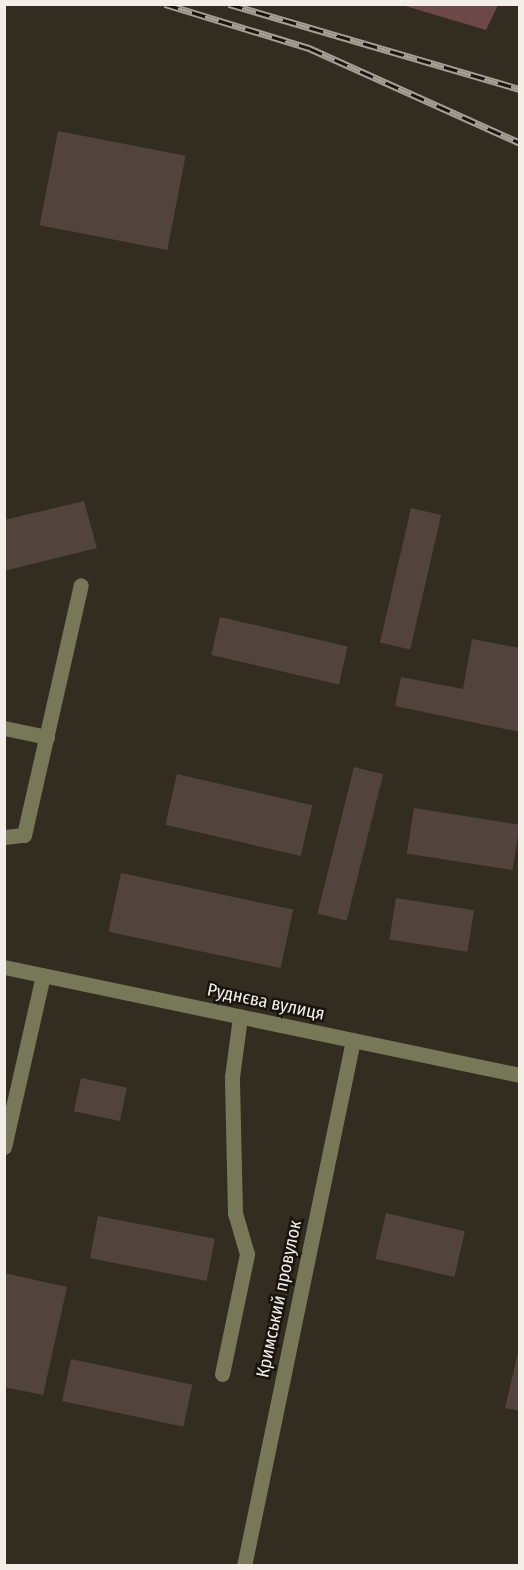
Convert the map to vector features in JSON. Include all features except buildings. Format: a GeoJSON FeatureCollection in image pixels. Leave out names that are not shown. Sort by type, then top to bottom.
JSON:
{"type":"FeatureCollection","features":[{"type":"Feature","properties":{"kind":"street"},"geometry":{"type":"LineString","coordinates":[[4,837],[24,836],[81,585]]}},
{"type":"Feature","properties":{"kind":"street"},"geometry":{"type":"LineString","coordinates":[[4,728],[47,737]]}},
{"type":"Feature","properties":{"kind":"street","name":"Руднєва вулиця"},"geometry":{"type":"LineString","coordinates":[[4,967],[519,1075]]}},
{"type":"Feature","properties":{"kind":"street"},"geometry":{"type":"LineString","coordinates":[[4,1147],[43,975]]}},
{"type":"Feature","properties":{"kind":"street"},"geometry":{"type":"LineString","coordinates":[[222,1374],[247,1254],[236,1213],[232,1077],[240,1017]]}},
{"type":"Feature","properties":{"kind":"street","name":"Кримський провулок"},"geometry":{"type":"LineString","coordinates":[[244,1566],[353,1040]]}},
{"type":"Feature","properties":{"kind":"shaded area"},"geometry":{"type":"Polygon","coordinates":[[[498,4],[486,30],[402,5],[498,4]]]}},
{"type":"Feature","properties":{"kind":"railway"},"geometry":{"type":"LineString","coordinates":[[165,4],[309,48],[520,143]]}},
{"type":"Feature","properties":{"kind":"railway"},"geometry":{"type":"LineString","coordinates":[[229,4],[520,89]]}}]}
